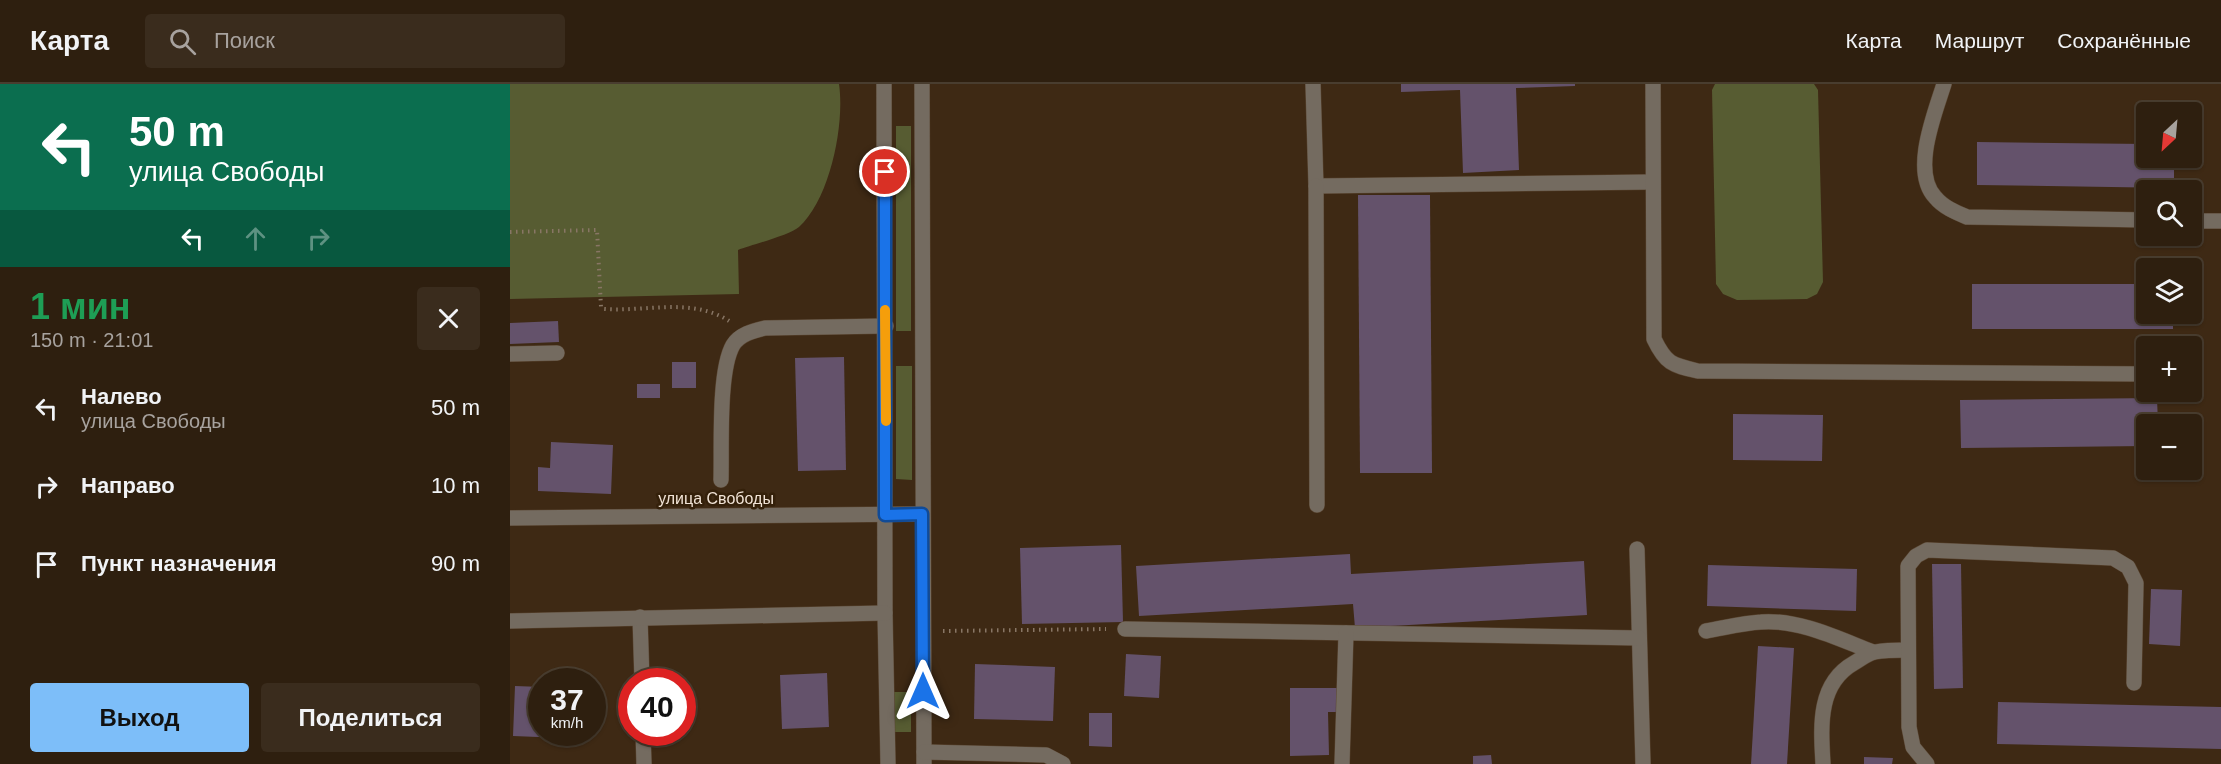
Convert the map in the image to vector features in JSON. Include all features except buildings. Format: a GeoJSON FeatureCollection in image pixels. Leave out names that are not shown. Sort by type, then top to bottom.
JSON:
{"type":"FeatureCollection","features":[{"type":"Feature","properties":{"kind":"street"},"geometry":{"type":"LineString","coordinates":[[884,84],[885,613],[888,764]]}},
{"type":"Feature","properties":{"kind":"street"},"geometry":{"type":"LineString","coordinates":[[922,84],[924,758],[1046,755],[1063,764]]}},
{"type":"Feature","properties":{"kind":"street"},"geometry":{"type":"LineString","coordinates":[[1313,84],[1316,186],[1317,505]]}},
{"type":"Feature","properties":{"kind":"street"},"geometry":{"type":"LineString","coordinates":[[1653,84],[1654,339],[1662,356],[1677,366],[1698,371],[2136,374]]}},
{"type":"Feature","properties":{"kind":"street"},"geometry":{"type":"LineString","coordinates":[[1944,84],[1927,143],[1924,166],[1927,181],[1934,196],[1952,211],[1967,217],[2136,220]]}},
{"type":"Feature","properties":{"kind":"street"},"geometry":{"type":"LineString","coordinates":[[1316,186],[1652,182]]}},
{"type":"Feature","properties":{"kind":"street"},"geometry":{"type":"LineString","coordinates":[[2202,221],[2221,221]]}},
{"type":"Feature","properties":{"kind":"street"},"geometry":{"type":"LineString","coordinates":[[721,480],[724,375],[734,344],[747,333],[765,328],[886,326]]}},
{"type":"Feature","properties":{"kind":"street"},"geometry":{"type":"LineString","coordinates":[[510,354],[557,353]]}},
{"type":"Feature","properties":{"kind":"street","name":"улица Свободы"},"geometry":{"type":"LineString","coordinates":[[510,518],[922,514]]}},
{"type":"Feature","properties":{"kind":"street"},"geometry":{"type":"LineString","coordinates":[[1637,549],[1643,764]]}},
{"type":"Feature","properties":{"kind":"street"},"geometry":{"type":"LineString","coordinates":[[1927,764],[1913,747],[1909,727],[1908,566],[1916,556],[1927,550],[2113,558],[2128,567],[2136,584],[2134,683]]}},
{"type":"Feature","properties":{"kind":"street"},"geometry":{"type":"LineString","coordinates":[[510,621],[885,613]]}},
{"type":"Feature","properties":{"kind":"street"},"geometry":{"type":"LineString","coordinates":[[640,617],[642,668]]}},
{"type":"Feature","properties":{"kind":"street"},"geometry":{"type":"LineString","coordinates":[[1706,631],[1762,622],[1779,622],[1798,626],[1873,652],[1908,650]]}},
{"type":"Feature","properties":{"kind":"street"},"geometry":{"type":"LineString","coordinates":[[1125,629],[1639,638]]}},
{"type":"Feature","properties":{"kind":"street"},"geometry":{"type":"LineString","coordinates":[[1342,764],[1346,633]]}},
{"type":"Feature","properties":{"kind":"street"},"geometry":{"type":"LineString","coordinates":[[1823,764],[1821,734],[1826,694],[1831,683],[1849,666],[1873,652]]}},
{"type":"Feature","properties":{"kind":"street"},"geometry":{"type":"LineString","coordinates":[[643,746],[644,764]]}},
{"type":"Feature","properties":{"kind":"path"},"geometry":{"type":"LineString","coordinates":[[510,232],[597,230],[601,307],[604,309],[653,307],[704,309],[719,315],[747,333]]}},
{"type":"Feature","properties":{"kind":"path"},"geometry":{"type":"LineString","coordinates":[[923,631],[1125,629]]}},
{"type":"Feature","properties":{"kind":"green space"},"geometry":{"type":"Polygon","coordinates":[[[510,84],[839,84],[840,119],[827,180],[810,214],[794,230],[738,250],[739,294],[510,299],[510,84]]]}},
{"type":"Feature","properties":{"kind":"green space"},"geometry":{"type":"Polygon","coordinates":[[[1715,84],[1814,84],[1818,90],[1823,282],[1817,294],[1807,299],[1737,300],[1723,294],[1716,284],[1712,90],[1715,84]]]}},
{"type":"Feature","properties":{"kind":"green space"},"geometry":{"type":"Polygon","coordinates":[[[896,126],[911,126],[911,331],[896,331],[896,126]]]}},
{"type":"Feature","properties":{"kind":"green space"},"geometry":{"type":"Polygon","coordinates":[[[896,366],[912,366],[912,480],[896,479],[896,366]]]}},
{"type":"Feature","properties":{"kind":"green space"},"geometry":{"type":"Polygon","coordinates":[[[894,692],[911,692],[911,732],[895,732],[894,692]]]}},
{"type":"Feature","properties":{"kind":"slow traffic"},"geometry":{"type":"LineString","coordinates":[[885,310],[886,421]]}},
{"type":"Feature","properties":{"kind":"route"},"geometry":{"type":"LineString","coordinates":[[885,172],[885,515],[922,514],[923,691]]}}]}
